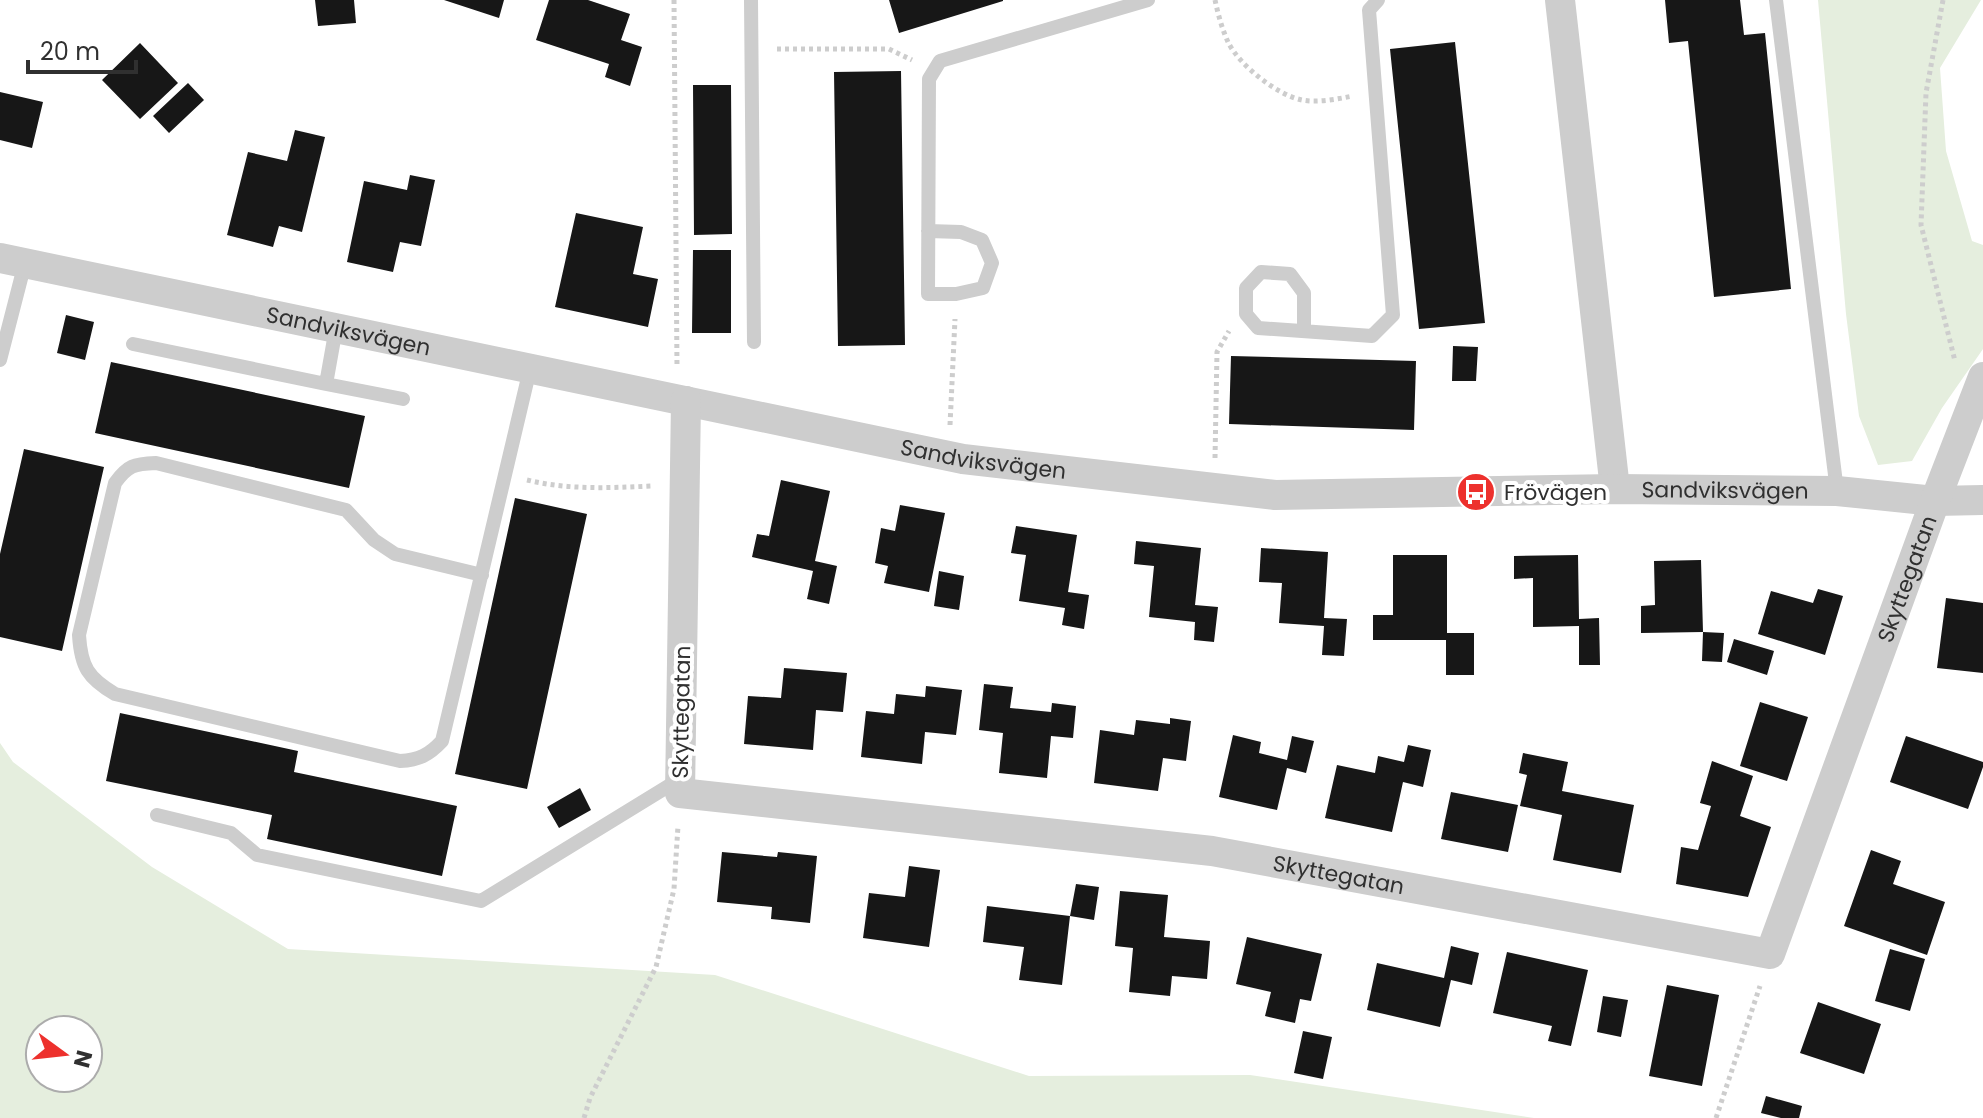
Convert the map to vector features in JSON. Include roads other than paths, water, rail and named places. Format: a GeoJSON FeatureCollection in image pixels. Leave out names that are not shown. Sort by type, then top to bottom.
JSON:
{"type":"FeatureCollection","features":[{"type":"Feature","properties":{"kind":"street"},"geometry":{"type":"LineString","coordinates":[[1560,0],[1615,489]]}},
{"type":"Feature","properties":{"kind":"street","name":"Sandviksvägen"},"geometry":{"type":"LineString","coordinates":[[12,261],[949,456],[1275,495],[1615,489],[1837,491],[1935,501],[1983,500]]}},
{"type":"Feature","properties":{"kind":"street","name":"Skyttegatan"},"geometry":{"type":"LineString","coordinates":[[682,400],[685,485],[680,786],[1212,851],[1770,954],[1983,377]]}},
{"type":"Feature","properties":{"kind":"lane"},"geometry":{"type":"LineString","coordinates":[[751,0],[754,342]]}},
{"type":"Feature","properties":{"kind":"lane"},"geometry":{"type":"LineString","coordinates":[[928,231],[961,232],[982,240],[992,263],[983,288],[956,294],[928,294],[928,231],[929,79],[940,61],[1148,0]]}},
{"type":"Feature","properties":{"kind":"lane"},"geometry":{"type":"LineString","coordinates":[[1304,331],[1304,293],[1290,274],[1261,272],[1246,288],[1246,314],[1258,328],[1372,336],[1393,315],[1369,10],[1378,0]]}},
{"type":"Feature","properties":{"kind":"lane"},"geometry":{"type":"LineString","coordinates":[[1776,0],[1837,491]]}},
{"type":"Feature","properties":{"kind":"lane"},"geometry":{"type":"LineString","coordinates":[[0,360],[12,261]]}},
{"type":"Feature","properties":{"kind":"lane"},"geometry":{"type":"LineString","coordinates":[[326,384],[336,328]]}},
{"type":"Feature","properties":{"kind":"lane"},"geometry":{"type":"LineString","coordinates":[[133,344],[403,399]]}},
{"type":"Feature","properties":{"kind":"lane"},"geometry":{"type":"LineString","coordinates":[[482,575],[395,554],[374,540],[346,510],[156,463],[139,464],[125,469],[115,483],[79,635],[80,654],[96,683],[115,694],[400,761],[418,760],[433,752],[442,741],[482,575],[530,369]]}},
{"type":"Feature","properties":{"kind":"lane"},"geometry":{"type":"LineString","coordinates":[[157,815],[231,833],[257,855],[481,901],[680,786]]}},
{"type":"Feature","properties":{"kind":"place","name":"Frövägen"},"geometry":{"type":"Point","coordinates":[1476,492]}}]}
